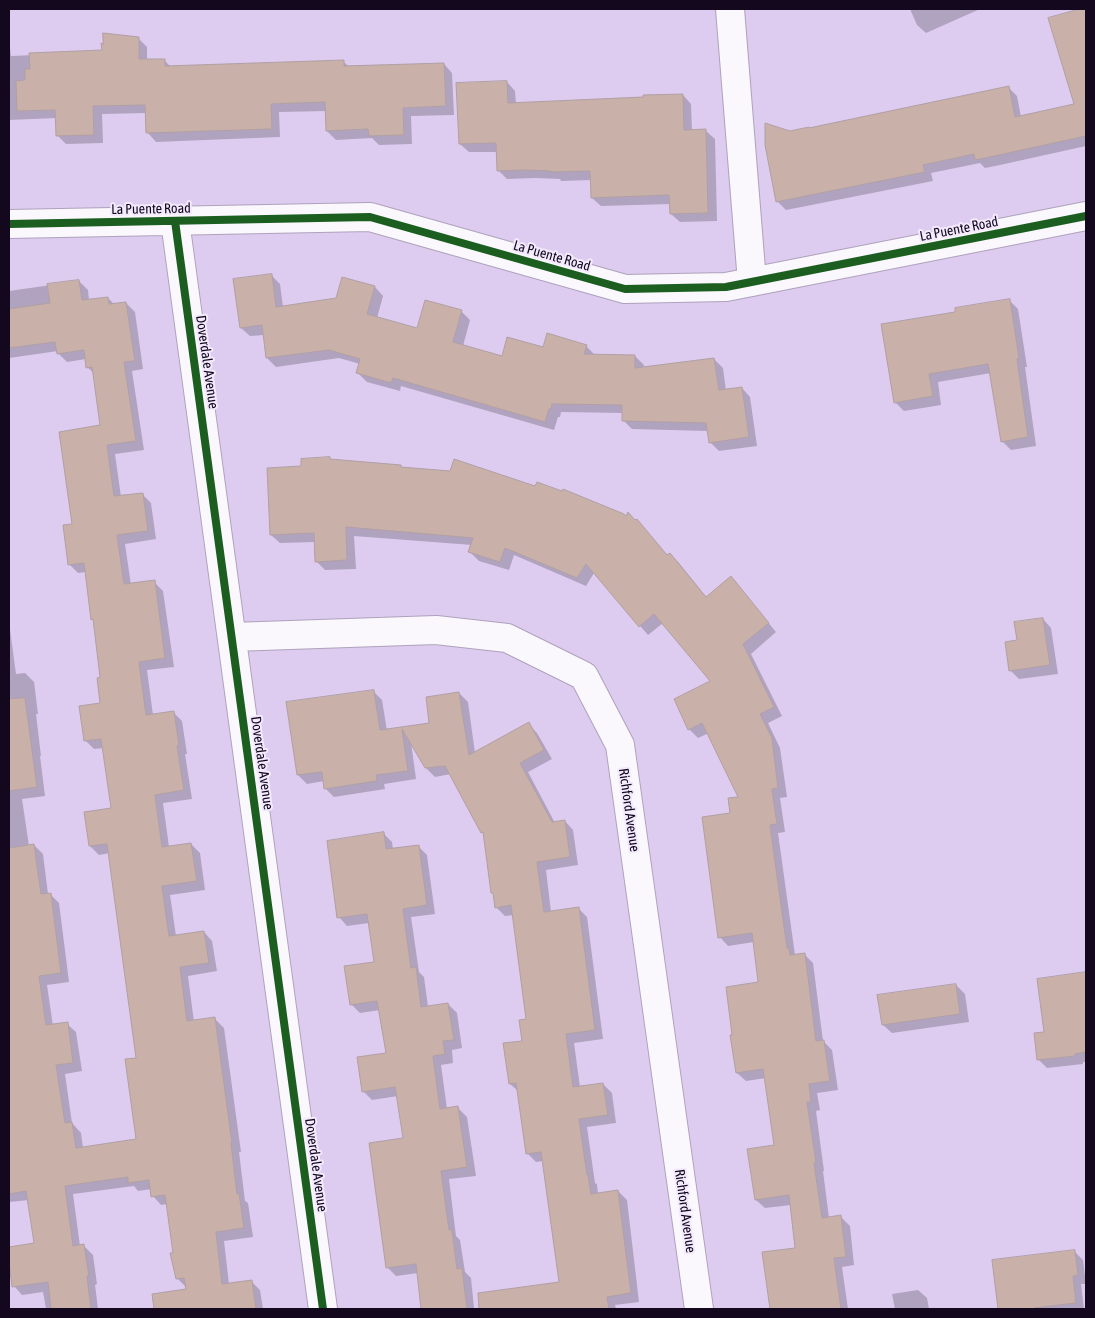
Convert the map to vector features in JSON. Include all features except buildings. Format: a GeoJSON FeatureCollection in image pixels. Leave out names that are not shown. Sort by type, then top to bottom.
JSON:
{"type":"FeatureCollection","features":[{"type":"Feature","properties":{"kind":"street"},"geometry":{"type":"LineString","coordinates":[[730,9],[752,282]]}},
{"type":"Feature","properties":{"kind":"street","name":"La Puente Road"},"geometry":{"type":"LineString","coordinates":[[9,224],[370,217],[625,289],[726,287],[1086,216]]}},
{"type":"Feature","properties":{"kind":"street","name":"Doverdale Avenue"},"geometry":{"type":"LineString","coordinates":[[175,220],[323,1309]]}},
{"type":"Feature","properties":{"kind":"street","name":"Richford Avenue"},"geometry":{"type":"LineString","coordinates":[[232,637],[436,630],[507,638],[584,676],[620,745],[699,1309]]}},
{"type":"Feature","properties":{"kind":"cycle path"},"geometry":{"type":"LineString","coordinates":[[9,224],[370,217],[625,289],[726,287],[1086,216]]}},
{"type":"Feature","properties":{"kind":"cycle path"},"geometry":{"type":"LineString","coordinates":[[175,221],[323,1309]]}}]}
